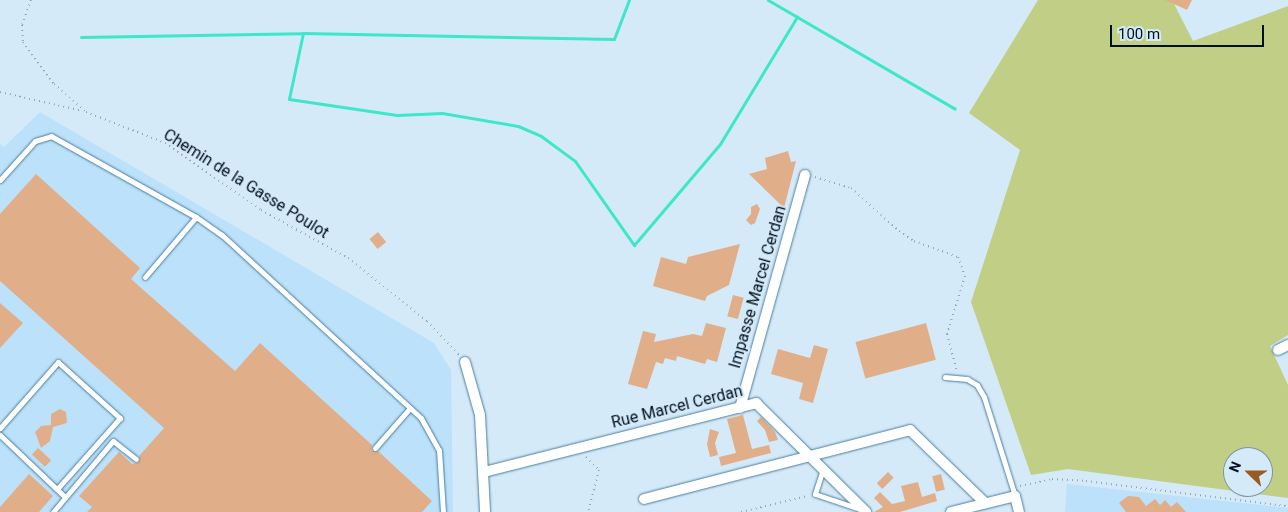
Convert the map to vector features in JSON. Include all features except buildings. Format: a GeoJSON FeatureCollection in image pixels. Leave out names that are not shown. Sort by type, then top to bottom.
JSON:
{"type":"FeatureCollection","features":[{"type":"Feature","properties":{"kind":"street","name":"Impasse Marcel Cerdan"},"geometry":{"type":"LineString","coordinates":[[740,408],[805,175]]}},
{"type":"Feature","properties":{"kind":"street"},"geometry":{"type":"LineString","coordinates":[[465,362],[480,415],[485,512]]}},
{"type":"Feature","properties":{"kind":"street","name":"Rue Marcel Cerdan"},"geometry":{"type":"LineString","coordinates":[[484,472],[756,403],[866,512]]}},
{"type":"Feature","properties":{"kind":"street"},"geometry":{"type":"LineString","coordinates":[[644,499],[910,430],[984,503]]}},
{"type":"Feature","properties":{"kind":"street"},"geometry":{"type":"LineString","coordinates":[[951,512],[969,510],[1014,492],[1018,512]]}},
{"type":"Feature","properties":{"kind":"lane"},"geometry":{"type":"LineString","coordinates":[[0,180],[35,141],[51,136],[196,216],[222,235],[421,418],[438,450],[443,512]]}},
{"type":"Feature","properties":{"kind":"lane"},"geometry":{"type":"LineString","coordinates":[[145,276],[196,216]]}},
{"type":"Feature","properties":{"kind":"lane"},"geometry":{"type":"LineString","coordinates":[[0,428],[58,362],[120,418],[57,489]]}},
{"type":"Feature","properties":{"kind":"lane"},"geometry":{"type":"LineString","coordinates":[[945,377],[959,376],[977,385],[984,397],[1014,492]]}},
{"type":"Feature","properties":{"kind":"lane"},"geometry":{"type":"LineString","coordinates":[[375,448],[410,408]]}},
{"type":"Feature","properties":{"kind":"lane"},"geometry":{"type":"LineString","coordinates":[[0,435],[65,497]]}},
{"type":"Feature","properties":{"kind":"lane"},"geometry":{"type":"LineString","coordinates":[[53,512],[113,441],[136,459]]}},
{"type":"Feature","properties":{"kind":"lane"},"geometry":{"type":"LineString","coordinates":[[823,469],[815,494],[866,512]]}},
{"type":"Feature","properties":{"kind":"path","name":"Chemin de la Gasse Poulot"},"geometry":{"type":"LineString","coordinates":[[31,0],[22,25],[23,42],[54,84],[86,112],[165,143],[261,210],[348,258],[427,321],[465,362]]}},
{"type":"Feature","properties":{"kind":"path"},"geometry":{"type":"LineString","coordinates":[[0,92],[86,112]]}},
{"type":"Feature","properties":{"kind":"path"},"geometry":{"type":"LineString","coordinates":[[805,175],[851,188],[898,231],[914,241],[958,257],[965,276],[947,334],[959,376]]}},
{"type":"Feature","properties":{"kind":"path"},"geometry":{"type":"LineString","coordinates":[[577,448],[599,470],[588,512]]}},
{"type":"Feature","properties":{"kind":"path"},"geometry":{"type":"LineString","coordinates":[[1014,492],[1052,479],[1086,481],[1288,506]]}},
{"type":"Feature","properties":{"kind":"path"},"geometry":{"type":"LineString","coordinates":[[741,512],[815,494]]}},
{"type":"Feature","properties":{"kind":"shaded area"},"geometry":{"type":"Polygon","coordinates":[[[40,112],[434,343],[451,370],[453,512],[0,512],[0,144],[4,147],[40,112]]]}},
{"type":"Feature","properties":{"kind":"shaded area"},"geometry":{"type":"Polygon","coordinates":[[[1067,484],[1288,508],[1288,512],[1065,512],[1067,484]]]}},
{"type":"Feature","properties":{"kind":"green space"},"geometry":{"type":"Polygon","coordinates":[[[1038,0],[1172,0],[1193,41],[1288,6],[1288,335],[1270,346],[1288,385],[1288,498],[1273,496],[1273,447],[1223,447],[1223,489],[1068,469],[1031,475],[971,302],[1020,150],[969,113],[1038,0]]]}},
{"type":"Feature","properties":{"kind":"waterway"},"geometry":{"type":"LineString","coordinates":[[303,33],[614,39],[629,0]]}},
{"type":"Feature","properties":{"kind":"waterway"},"geometry":{"type":"LineString","coordinates":[[768,0],[955,109]]}},
{"type":"Feature","properties":{"kind":"waterway"},"geometry":{"type":"LineString","coordinates":[[81,37],[303,33],[289,99],[397,115],[442,113],[518,126],[541,136],[575,161],[634,245],[720,144],[797,17]]}}]}
